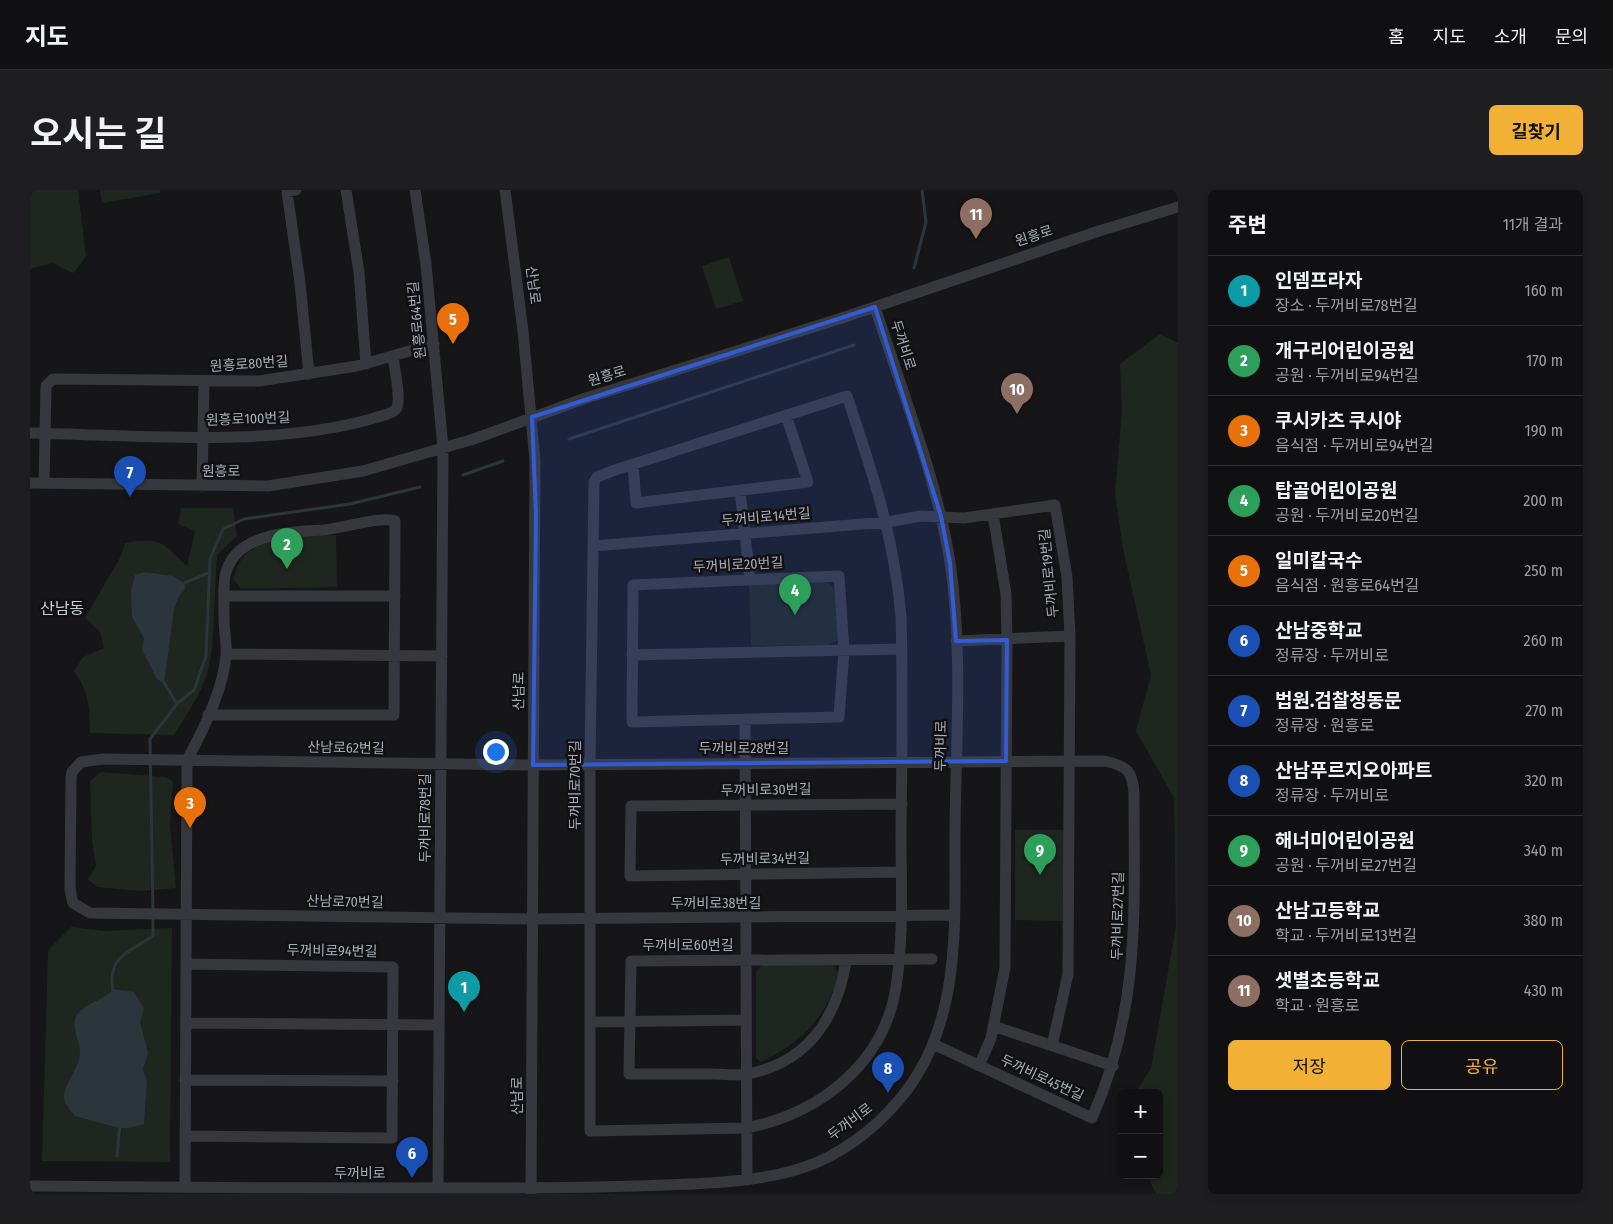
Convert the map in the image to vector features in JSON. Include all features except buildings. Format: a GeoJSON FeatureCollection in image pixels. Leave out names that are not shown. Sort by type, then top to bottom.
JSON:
{"type":"FeatureCollection","features":[{"type":"Feature","properties":{"kind":"street","name":"원흥로80번길"},"geometry":{"type":"LineString","coordinates":[[290,190],[309,374]]}},
{"type":"Feature","properties":{"kind":"street"},"geometry":{"type":"LineString","coordinates":[[346,190],[359,272],[366,364]]}},
{"type":"Feature","properties":{"kind":"street","name":"원흥로64번길"},"geometry":{"type":"LineString","coordinates":[[415,190],[434,344],[443,448]]}},
{"type":"Feature","properties":{"kind":"street","name":"산남로"},"geometry":{"type":"LineString","coordinates":[[505,190],[532,417],[536,516],[531,1191]]}},
{"type":"Feature","properties":{"kind":"street","name":"원흥로"},"geometry":{"type":"LineString","coordinates":[[30,482],[268,486],[363,471],[443,448],[583,399],[875,307],[1099,231],[1178,207]]}},
{"type":"Feature","properties":{"kind":"street","name":"두꺼비로"},"geometry":{"type":"LineString","coordinates":[[30,1186],[438,1188],[531,1191],[746,1180],[806,1167],[843,1149],[880,1121],[914,1080],[933,1044],[943,1016],[951,984],[954,914],[956,641],[950,563],[941,516],[875,307]]}},
{"type":"Feature","properties":{"kind":"street","name":"원흥로80번길"},"geometry":{"type":"LineString","coordinates":[[202,486],[204,381],[259,380],[309,374],[366,364],[434,344]]}},
{"type":"Feature","properties":{"kind":"street","name":"원흥로100번길"},"geometry":{"type":"LineString","coordinates":[[30,433],[203,436],[314,431],[351,424],[391,413],[397,408],[398,400],[393,356]]}},
{"type":"Feature","properties":{"kind":"street"},"geometry":{"type":"LineString","coordinates":[[44,483],[46,386],[53,379],[204,381]]}},
{"type":"Feature","properties":{"kind":"street","name":"두꺼비로70번길"},"geometry":{"type":"LineString","coordinates":[[746,1128],[590,1131],[590,764],[594,482],[597,477],[632,464],[847,396],[887,522]]}},
{"type":"Feature","properties":{"kind":"street"},"geometry":{"type":"LineString","coordinates":[[632,464],[636,503],[808,482],[786,415]]}},
{"type":"Feature","properties":{"kind":"street","name":"두꺼비로78번길"},"geometry":{"type":"LineString","coordinates":[[438,1188],[443,448]]}},
{"type":"Feature","properties":{"kind":"street"},"geometry":{"type":"LineString","coordinates":[[740,490],[750,579]]}},
{"type":"Feature","properties":{"kind":"street","name":"두꺼비로14번길"},"geometry":{"type":"LineString","coordinates":[[593,546],[887,522],[921,516],[964,518],[1055,505]]}},
{"type":"Feature","properties":{"kind":"street","name":"두꺼비로19번길"},"geometry":{"type":"LineString","coordinates":[[956,641],[1070,636],[1067,577],[1055,505]]}},
{"type":"Feature","properties":{"kind":"street"},"geometry":{"type":"LineString","coordinates":[[993,514],[1006,594],[1006,761]]}},
{"type":"Feature","properties":{"kind":"street"},"geometry":{"type":"LineString","coordinates":[[185,1188],[187,760],[208,715],[226,654],[225,576],[230,562],[239,551],[260,538],[345,527],[382,519],[395,520],[394,715],[208,715]]}},
{"type":"Feature","properties":{"kind":"street"},"geometry":{"type":"LineString","coordinates":[[746,1128],[766,1124],[810,1106],[839,1087],[856,1071],[869,1054],[886,1023],[896,988],[899,959],[901,872],[902,649],[898,576],[887,522]]}},
{"type":"Feature","properties":{"kind":"street","name":"두꺼비로20번길"},"geometry":{"type":"LineString","coordinates":[[839,576],[844,651],[839,717],[632,722],[633,585],[839,576]]}},
{"type":"Feature","properties":{"kind":"street"},"geometry":{"type":"LineString","coordinates":[[224,596],[395,596]]}},
{"type":"Feature","properties":{"kind":"street"},"geometry":{"type":"LineString","coordinates":[[1052,1046],[1068,974],[1070,636]]}},
{"type":"Feature","properties":{"kind":"street"},"geometry":{"type":"LineString","coordinates":[[632,655],[902,649]]}},
{"type":"Feature","properties":{"kind":"street"},"geometry":{"type":"LineString","coordinates":[[226,654],[442,656]]}},
{"type":"Feature","properties":{"kind":"street","name":"두꺼비로60번길"},"geometry":{"type":"LineString","coordinates":[[745,720],[746,1180]]}},
{"type":"Feature","properties":{"kind":"street","name":"산남로62번길"},"geometry":{"type":"LineString","coordinates":[[103,914],[90,913],[80,909],[73,903],[70,889],[72,772],[81,762],[103,759],[533,764]]}},
{"type":"Feature","properties":{"kind":"street","name":"두꺼비로45번길"},"geometry":{"type":"LineString","coordinates":[[979,1066],[993,1026],[1005,968],[1006,761]]}},
{"type":"Feature","properties":{"kind":"street","name":"두꺼비로27번길"},"geometry":{"type":"LineString","coordinates":[[956,762],[1105,761],[1120,765],[1129,772],[1133,781],[1132,966],[1127,1009],[1113,1066],[1092,1118]]}},
{"type":"Feature","properties":{"kind":"street","name":"두꺼비로28번길"},"geometry":{"type":"LineString","coordinates":[[533,764],[956,762]]}},
{"type":"Feature","properties":{"kind":"street","name":"두꺼비로30번길"},"geometry":{"type":"LineString","coordinates":[[630,876],[631,806],[902,804]]}},
{"type":"Feature","properties":{"kind":"street","name":"두꺼비로34번길"},"geometry":{"type":"LineString","coordinates":[[630,876],[901,872]]}},
{"type":"Feature","properties":{"kind":"street","name":"산남로70번길"},"geometry":{"type":"LineString","coordinates":[[103,914],[533,919]]}},
{"type":"Feature","properties":{"kind":"street","name":"두꺼비로38번길"},"geometry":{"type":"LineString","coordinates":[[533,919],[954,914]]}},
{"type":"Feature","properties":{"kind":"street","name":"두꺼비로60번길"},"geometry":{"type":"LineString","coordinates":[[846,961],[838,998],[828,1020],[816,1034],[783,1061],[746,1074],[629,1074],[630,961],[932,959]]}},
{"type":"Feature","properties":{"kind":"street","name":"두꺼비로94번길"},"geometry":{"type":"LineString","coordinates":[[185,1136],[392,1138],[393,1081],[393,967],[186,964]]}},
{"type":"Feature","properties":{"kind":"street"},"geometry":{"type":"LineString","coordinates":[[590,1022],[746,1020]]}},
{"type":"Feature","properties":{"kind":"street"},"geometry":{"type":"LineString","coordinates":[[186,1023],[439,1025]]}},
{"type":"Feature","properties":{"kind":"street"},"geometry":{"type":"LineString","coordinates":[[993,1026],[1113,1066]]}},
{"type":"Feature","properties":{"kind":"street","name":"두꺼비로45번길"},"geometry":{"type":"LineString","coordinates":[[933,1044],[1092,1118]]}},
{"type":"Feature","properties":{"kind":"street"},"geometry":{"type":"LineString","coordinates":[[185,1080],[393,1081]]}},
{"type":"Feature","properties":{"kind":"highlighted area"},"geometry":{"type":"Polygon","coordinates":[[[875,307],[941,516],[950,563],[956,641],[1007,640],[1006,761],[533,765],[536,516],[532,417],[875,307]]]}},
{"type":"Feature","properties":{"kind":"shaded area"},"geometry":{"type":"Polygon","coordinates":[[[30,190],[78,190],[86,257],[73,273],[52,263],[30,269],[30,190]]]}},
{"type":"Feature","properties":{"kind":"shaded area"},"geometry":{"type":"Polygon","coordinates":[[[100,190],[160,190],[160,193],[102,203],[100,190]]]}},
{"type":"Feature","properties":{"kind":"shaded area"},"geometry":{"type":"Polygon","coordinates":[[[729,257],[743,301],[716,309],[702,266],[729,257]]]}},
{"type":"Feature","properties":{"kind":"shaded area"},"geometry":{"type":"Polygon","coordinates":[[[1160,334],[1178,343],[1178,1194],[1156,1194],[1149,1179],[1163,1179],[1163,1089],[1138,1089],[1151,1068],[1176,926],[1174,798],[1136,731],[1151,675],[1123,549],[1115,493],[1122,411],[1120,364],[1160,334]]]}},
{"type":"Feature","properties":{"kind":"shaded area"},"geometry":{"type":"Polygon","coordinates":[[[181,508],[233,508],[237,536],[217,555],[212,650],[207,675],[198,696],[174,735],[90,733],[88,700],[83,686],[74,671],[83,657],[104,648],[100,632],[85,618],[121,556],[125,543],[154,541],[160,543],[172,551],[187,566],[195,531],[178,524],[181,508]]]}},
{"type":"Feature","properties":{"kind":"shaded area"},"geometry":{"type":"Polygon","coordinates":[[[336,535],[337,587],[241,589],[233,578],[241,560],[260,545],[272,540],[298,536],[336,535]]]}},
{"type":"Feature","properties":{"kind":"shaded area"},"geometry":{"type":"Polygon","coordinates":[[[144,572],[173,576],[184,583],[185,589],[178,598],[174,609],[164,683],[157,679],[142,650],[144,638],[132,617],[131,590],[135,575],[144,572]]]}},
{"type":"Feature","properties":{"kind":"shaded area"},"geometry":{"type":"Polygon","coordinates":[[[825,580],[837,591],[841,638],[826,646],[751,645],[749,585],[825,580]]]}},
{"type":"Feature","properties":{"kind":"shaded area"},"geometry":{"type":"Polygon","coordinates":[[[101,772],[165,777],[173,781],[170,825],[176,888],[141,891],[97,887],[88,879],[96,866],[92,840],[90,781],[101,772]]]}},
{"type":"Feature","properties":{"kind":"shaded area"},"geometry":{"type":"Polygon","coordinates":[[[1015,830],[1065,830],[1064,921],[1015,920],[1015,830]]]}},
{"type":"Feature","properties":{"kind":"shaded area"},"geometry":{"type":"Polygon","coordinates":[[[71,927],[104,931],[172,928],[170,1162],[42,1161],[48,950],[71,927]]]}},
{"type":"Feature","properties":{"kind":"shaded area"},"geometry":{"type":"Polygon","coordinates":[[[762,964],[833,965],[838,979],[820,1016],[812,1025],[784,1050],[761,1062],[756,1058],[756,972],[762,964]]]}},
{"type":"Feature","properties":{"kind":"shaded area"},"geometry":{"type":"Polygon","coordinates":[[[113,989],[134,992],[144,1008],[140,1022],[148,1053],[143,1069],[147,1081],[144,1124],[129,1128],[119,1128],[75,1116],[64,1099],[66,1087],[75,1070],[80,1052],[75,1030],[76,1017],[83,1008],[104,997],[113,989]]]}},
{"type":"Feature","properties":{"kind":"waterway"},"geometry":{"type":"LineString","coordinates":[[914,268],[926,222],[922,190]]}},
{"type":"Feature","properties":{"kind":"waterway"},"geometry":{"type":"LineString","coordinates":[[569,439],[854,345]]}},
{"type":"Feature","properties":{"kind":"waterway"},"geometry":{"type":"LineString","coordinates":[[463,475],[503,461]]}},
{"type":"Feature","properties":{"kind":"waterway"},"geometry":{"type":"LineString","coordinates":[[153,911],[150,739],[177,704],[194,690],[206,656],[210,559],[223,529],[244,519],[350,504],[420,487]]}},
{"type":"Feature","properties":{"kind":"waterway"},"geometry":{"type":"LineString","coordinates":[[182,584],[208,573]]}},
{"type":"Feature","properties":{"kind":"waterway"},"geometry":{"type":"LineString","coordinates":[[163,681],[177,704]]}},
{"type":"Feature","properties":{"kind":"waterway"},"geometry":{"type":"LineString","coordinates":[[113,992],[113,970],[116,963],[121,957],[153,936],[153,917]]}},
{"type":"Feature","properties":{"kind":"waterway"},"geometry":{"type":"LineString","coordinates":[[117,1156],[120,1124]]}},
{"type":"Feature","properties":{"kind":"place","name":"샛별초등학교"},"geometry":{"type":"Point","coordinates":[976,239]}},
{"type":"Feature","properties":{"kind":"place","name":"일미칼국수"},"geometry":{"type":"Point","coordinates":[453,344]}},
{"type":"Feature","properties":{"kind":"place","name":"산남고등학교"},"geometry":{"type":"Point","coordinates":[1017,414]}},
{"type":"Feature","properties":{"kind":"place","name":"법원.검찰청동문"},"geometry":{"type":"Point","coordinates":[130,497]}},
{"type":"Feature","properties":{"kind":"place","name":"개구리어린이공원"},"geometry":{"type":"Point","coordinates":[287,569]}},
{"type":"Feature","properties":{"kind":"place","name":"탑골어린이공원"},"geometry":{"type":"Point","coordinates":[795,615]}},
{"type":"Feature","properties":{"kind":"place","name":"쿠시카츠 쿠시야"},"geometry":{"type":"Point","coordinates":[190,828]}},
{"type":"Feature","properties":{"kind":"place","name":"해너미어린이공원"},"geometry":{"type":"Point","coordinates":[1040,875]}},
{"type":"Feature","properties":{"kind":"place","name":"인뎀프라자"},"geometry":{"type":"Point","coordinates":[464,1012]}},
{"type":"Feature","properties":{"kind":"place","name":"산남푸르지오아파트"},"geometry":{"type":"Point","coordinates":[888,1093]}},
{"type":"Feature","properties":{"kind":"place","name":"산남중학교"},"geometry":{"type":"Point","coordinates":[412,1178]}},
{"type":"Feature","properties":{"kind":"district","name":"산남동"},"geometry":{"type":"Point","coordinates":[62,608]}}]}
